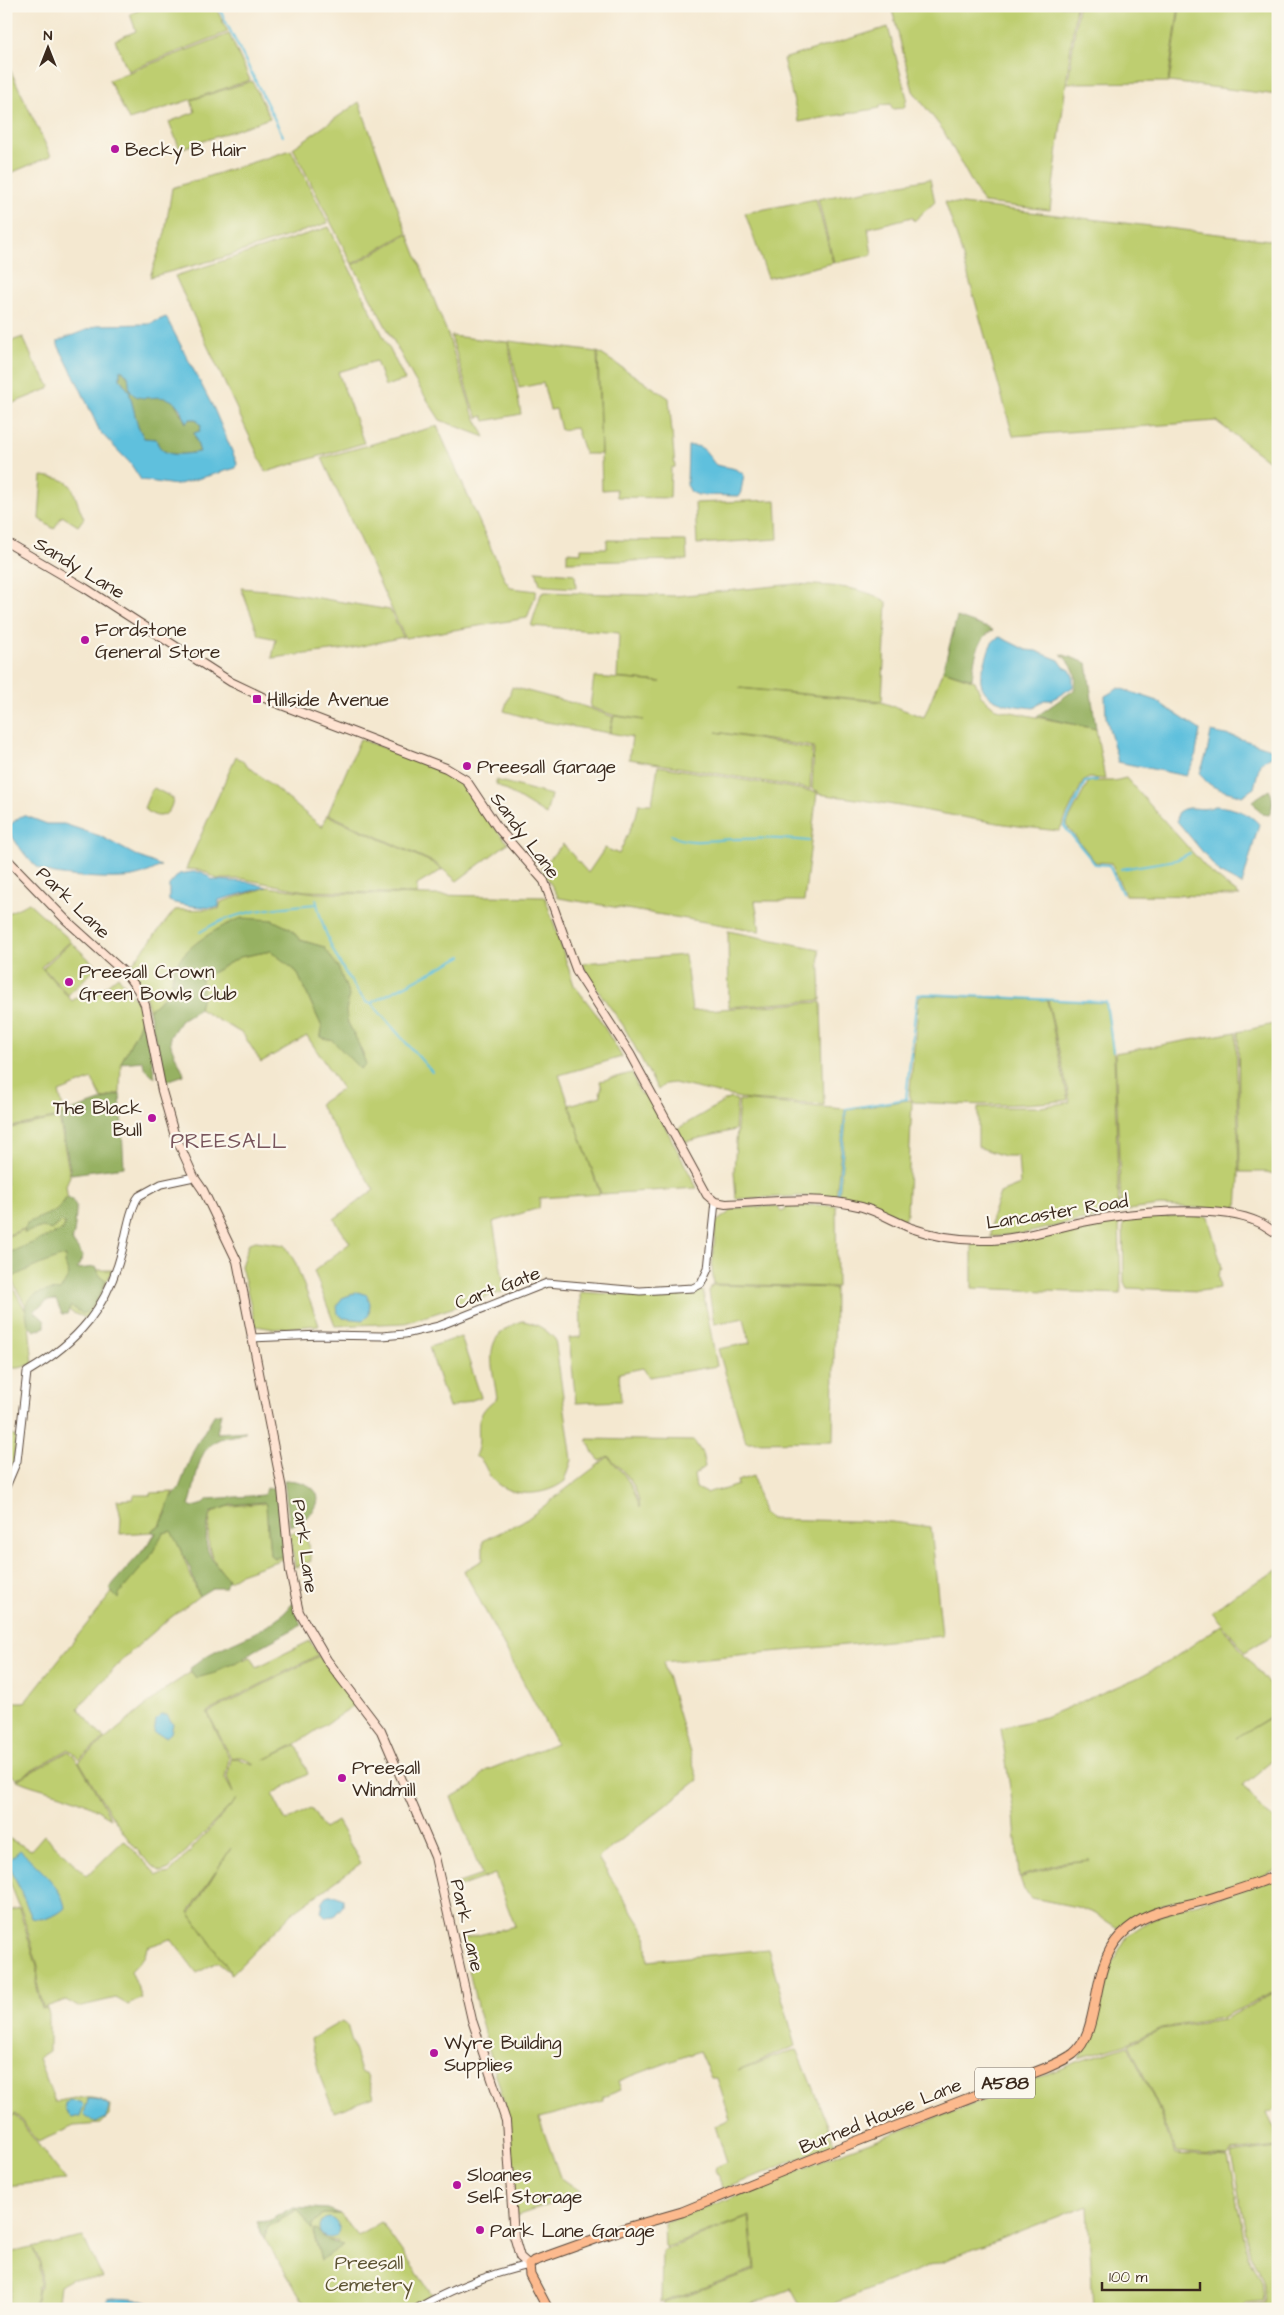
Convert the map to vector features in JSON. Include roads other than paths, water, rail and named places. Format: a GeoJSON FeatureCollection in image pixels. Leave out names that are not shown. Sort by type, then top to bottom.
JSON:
{"type":"FeatureCollection","features":[{"type":"Feature","properties":{"kind":"main road","name":"Sandy Lane"},"geometry":{"type":"LineString","coordinates":[[6,542],[85,588],[231,682],[271,701],[446,768],[466,780],[498,828],[544,881],[577,972],[630,1054],[707,1195],[715,1202]]}},
{"type":"Feature","properties":{"kind":"main road","name":"Park Lane"},"geometry":{"type":"LineString","coordinates":[[6,858],[66,920],[122,971],[138,990],[145,1005],[162,1091],[170,1119],[194,1177],[203,1190],[237,1261],[282,1489],[290,1571],[300,1612],[327,1660],[381,1731],[435,1858],[472,2020],[506,2121],[514,2236],[520,2257],[529,2266]]}},
{"type":"Feature","properties":{"kind":"main road","name":"Lancaster Road"},"geometry":{"type":"LineString","coordinates":[[715,1202],[726,1204],[808,1200],[836,1202],[861,1206],[930,1234],[982,1240],[1014,1238],[1084,1222],[1160,1212],[1222,1214],[1258,1222],[1278,1234]]}},
{"type":"Feature","properties":{"kind":"main road","name":"Burned House Lane"},"geometry":{"type":"LineString","coordinates":[[529,2266],[542,2258],[575,2246],[682,2212],[1058,2063],[1074,2053],[1083,2042],[1089,2031],[1097,1988],[1106,1955],[1120,1936],[1135,1923],[1162,1909],[1204,1900],[1278,1874]]}},
{"type":"Feature","properties":{"kind":"main road"},"geometry":{"type":"LineString","coordinates":[[529,2266],[530,2275],[548,2309]]}},
{"type":"Feature","properties":{"kind":"street"},"geometry":{"type":"LineString","coordinates":[[6,1487],[17,1461],[27,1372],[68,1344],[93,1317],[118,1265],[139,1196],[161,1184],[194,1177]]}},
{"type":"Feature","properties":{"kind":"street","name":"Cart Gate"},"geometry":{"type":"LineString","coordinates":[[251,1338],[321,1334],[382,1336],[405,1334],[439,1326],[547,1283],[640,1291],[693,1288],[701,1284],[708,1269],[715,1202]]}},
{"type":"Feature","properties":{"kind":"street"},"geometry":{"type":"LineString","coordinates":[[416,2309],[440,2296],[495,2274],[529,2266]]}},
{"type":"Feature","properties":{"kind":"water"},"geometry":{"type":"Polygon","coordinates":[[[166,317],[214,409],[237,463],[236,468],[176,485],[141,480],[130,463],[100,432],[58,345],[58,341],[99,325],[149,324],[166,317]],[[120,369],[120,379],[129,391],[138,427],[144,438],[156,439],[159,446],[168,453],[200,452],[194,433],[200,431],[201,426],[196,419],[190,419],[186,423],[174,402],[166,398],[143,398],[137,396],[130,390],[127,374],[120,369]]]}},
{"type":"Feature","properties":{"kind":"water"},"geometry":{"type":"Polygon","coordinates":[[[688,446],[699,447],[706,451],[716,465],[741,472],[744,475],[740,496],[698,495],[691,492],[687,485],[688,446]]]}},
{"type":"Feature","properties":{"kind":"water"},"geometry":{"type":"Polygon","coordinates":[[[1000,637],[1026,650],[1036,651],[1059,660],[1064,667],[1070,670],[1073,676],[1073,687],[1052,700],[1044,700],[1034,708],[1007,704],[990,697],[981,684],[981,674],[990,646],[994,640],[1000,637]]]}},
{"type":"Feature","properties":{"kind":"water"},"geometry":{"type":"Polygon","coordinates":[[[1119,688],[1155,700],[1200,730],[1195,759],[1186,776],[1118,762],[1106,717],[1105,696],[1119,688]]]}},
{"type":"Feature","properties":{"kind":"water"},"geometry":{"type":"Polygon","coordinates":[[[1211,732],[1235,737],[1271,749],[1275,754],[1260,763],[1254,788],[1242,796],[1213,786],[1200,773],[1207,753],[1211,732]]]}},
{"type":"Feature","properties":{"kind":"water"},"geometry":{"type":"Polygon","coordinates":[[[1215,806],[1239,811],[1250,816],[1259,824],[1242,885],[1221,874],[1177,821],[1178,812],[1183,809],[1204,809],[1215,806]]]}},
{"type":"Feature","properties":{"kind":"water"},"geometry":{"type":"Polygon","coordinates":[[[21,816],[47,824],[64,824],[100,836],[135,855],[161,866],[143,874],[125,878],[74,876],[44,871],[28,858],[6,828],[21,816]]]}},
{"type":"Feature","properties":{"kind":"water"},"geometry":{"type":"Polygon","coordinates":[[[202,872],[213,880],[249,882],[267,887],[219,900],[219,907],[194,906],[169,901],[169,885],[179,874],[202,872]]]}},
{"type":"Feature","properties":{"kind":"water"},"geometry":{"type":"Polygon","coordinates":[[[358,1292],[367,1295],[370,1303],[369,1315],[363,1320],[343,1318],[338,1314],[337,1306],[342,1298],[358,1292]]]}},
{"type":"Feature","properties":{"kind":"water"},"geometry":{"type":"Polygon","coordinates":[[[161,1715],[167,1715],[173,1724],[171,1733],[166,1737],[154,1733],[156,1720],[161,1715]]]}},
{"type":"Feature","properties":{"kind":"water"},"geometry":{"type":"Polygon","coordinates":[[[20,1850],[47,1876],[59,1892],[65,1908],[58,1913],[45,1918],[32,1918],[9,1864],[10,1859],[20,1850]]]}},
{"type":"Feature","properties":{"kind":"water"},"geometry":{"type":"Polygon","coordinates":[[[328,1895],[335,1895],[343,1899],[343,1906],[334,1916],[326,1917],[321,1912],[323,1902],[328,1895]]]}},
{"type":"Feature","properties":{"kind":"water"},"geometry":{"type":"Polygon","coordinates":[[[88,2099],[100,2100],[109,2106],[106,2118],[96,2123],[84,2114],[88,2099]]]}},
{"type":"Feature","properties":{"kind":"water"},"geometry":{"type":"Polygon","coordinates":[[[70,2101],[81,2102],[84,2105],[80,2116],[72,2118],[67,2113],[65,2103],[70,2101]]]}},
{"type":"Feature","properties":{"kind":"water"},"geometry":{"type":"Polygon","coordinates":[[[329,2218],[336,2221],[339,2228],[336,2235],[329,2238],[322,2235],[319,2228],[322,2221],[329,2218]]]}},
{"type":"Feature","properties":{"kind":"water"},"geometry":{"type":"Polygon","coordinates":[[[107,2299],[149,2302],[147,2309],[107,2309],[107,2299]]]}},
{"type":"Feature","properties":{"kind":"waterway"},"geometry":{"type":"LineString","coordinates":[[218,6],[283,136]]}},
{"type":"Feature","properties":{"kind":"waterway"},"geometry":{"type":"LineString","coordinates":[[1097,780],[1085,782],[1064,826],[1095,864],[1109,865],[1122,893]]}},
{"type":"Feature","properties":{"kind":"waterway"},"geometry":{"type":"LineString","coordinates":[[671,835],[694,841],[763,838],[809,841]]}},
{"type":"Feature","properties":{"kind":"waterway"},"geometry":{"type":"LineString","coordinates":[[1121,869],[1176,860],[1190,853]]}},
{"type":"Feature","properties":{"kind":"waterway"},"geometry":{"type":"LineString","coordinates":[[316,899],[329,941],[342,967],[358,991],[367,1003],[371,1003],[432,1072]]}},
{"type":"Feature","properties":{"kind":"waterway"},"geometry":{"type":"LineString","coordinates":[[200,932],[242,914],[272,908],[317,904]]}},
{"type":"Feature","properties":{"kind":"waterway"},"geometry":{"type":"LineString","coordinates":[[371,1003],[462,956]]}},
{"type":"Feature","properties":{"kind":"waterway"},"geometry":{"type":"LineString","coordinates":[[838,1196],[846,1109],[906,1099],[917,995],[1106,1002],[1113,1051]]}},
{"type":"Feature","properties":{"kind":"place","name":"Becky B Hair"},"geometry":{"type":"Point","coordinates":[115,149]}},
{"type":"Feature","properties":{"kind":"place","name":"Fordstone General Store"},"geometry":{"type":"Point","coordinates":[85,640]}},
{"type":"Feature","properties":{"kind":"place","name":"Hillside Avenue"},"geometry":{"type":"Point","coordinates":[257,699]}},
{"type":"Feature","properties":{"kind":"place","name":"Preesall Garage"},"geometry":{"type":"Point","coordinates":[467,766]}},
{"type":"Feature","properties":{"kind":"place","name":"Preesall Crown Green Bowls Club"},"geometry":{"type":"Point","coordinates":[69,982]}},
{"type":"Feature","properties":{"kind":"place","name":"The Black Bull"},"geometry":{"type":"Point","coordinates":[152,1118]}},
{"type":"Feature","properties":{"kind":"place","name":"Preesall Windmill"},"geometry":{"type":"Point","coordinates":[342,1778]}},
{"type":"Feature","properties":{"kind":"place","name":"Wyre Building Supplies"},"geometry":{"type":"Point","coordinates":[434,2053]}},
{"type":"Feature","properties":{"kind":"place","name":"Sloanes Self Storage"},"geometry":{"type":"Point","coordinates":[457,2185]}},
{"type":"Feature","properties":{"kind":"place","name":"Park Lane Garage"},"geometry":{"type":"Point","coordinates":[480,2230]}},
{"type":"Feature","properties":{"kind":"district","name":"PREESALL"},"geometry":{"type":"Point","coordinates":[229,1141]}},
{"type":"Feature","properties":{"kind":"park label","name":"Preesall Cemetery"},"geometry":{"type":"Point","coordinates":[369,2273]}}]}
